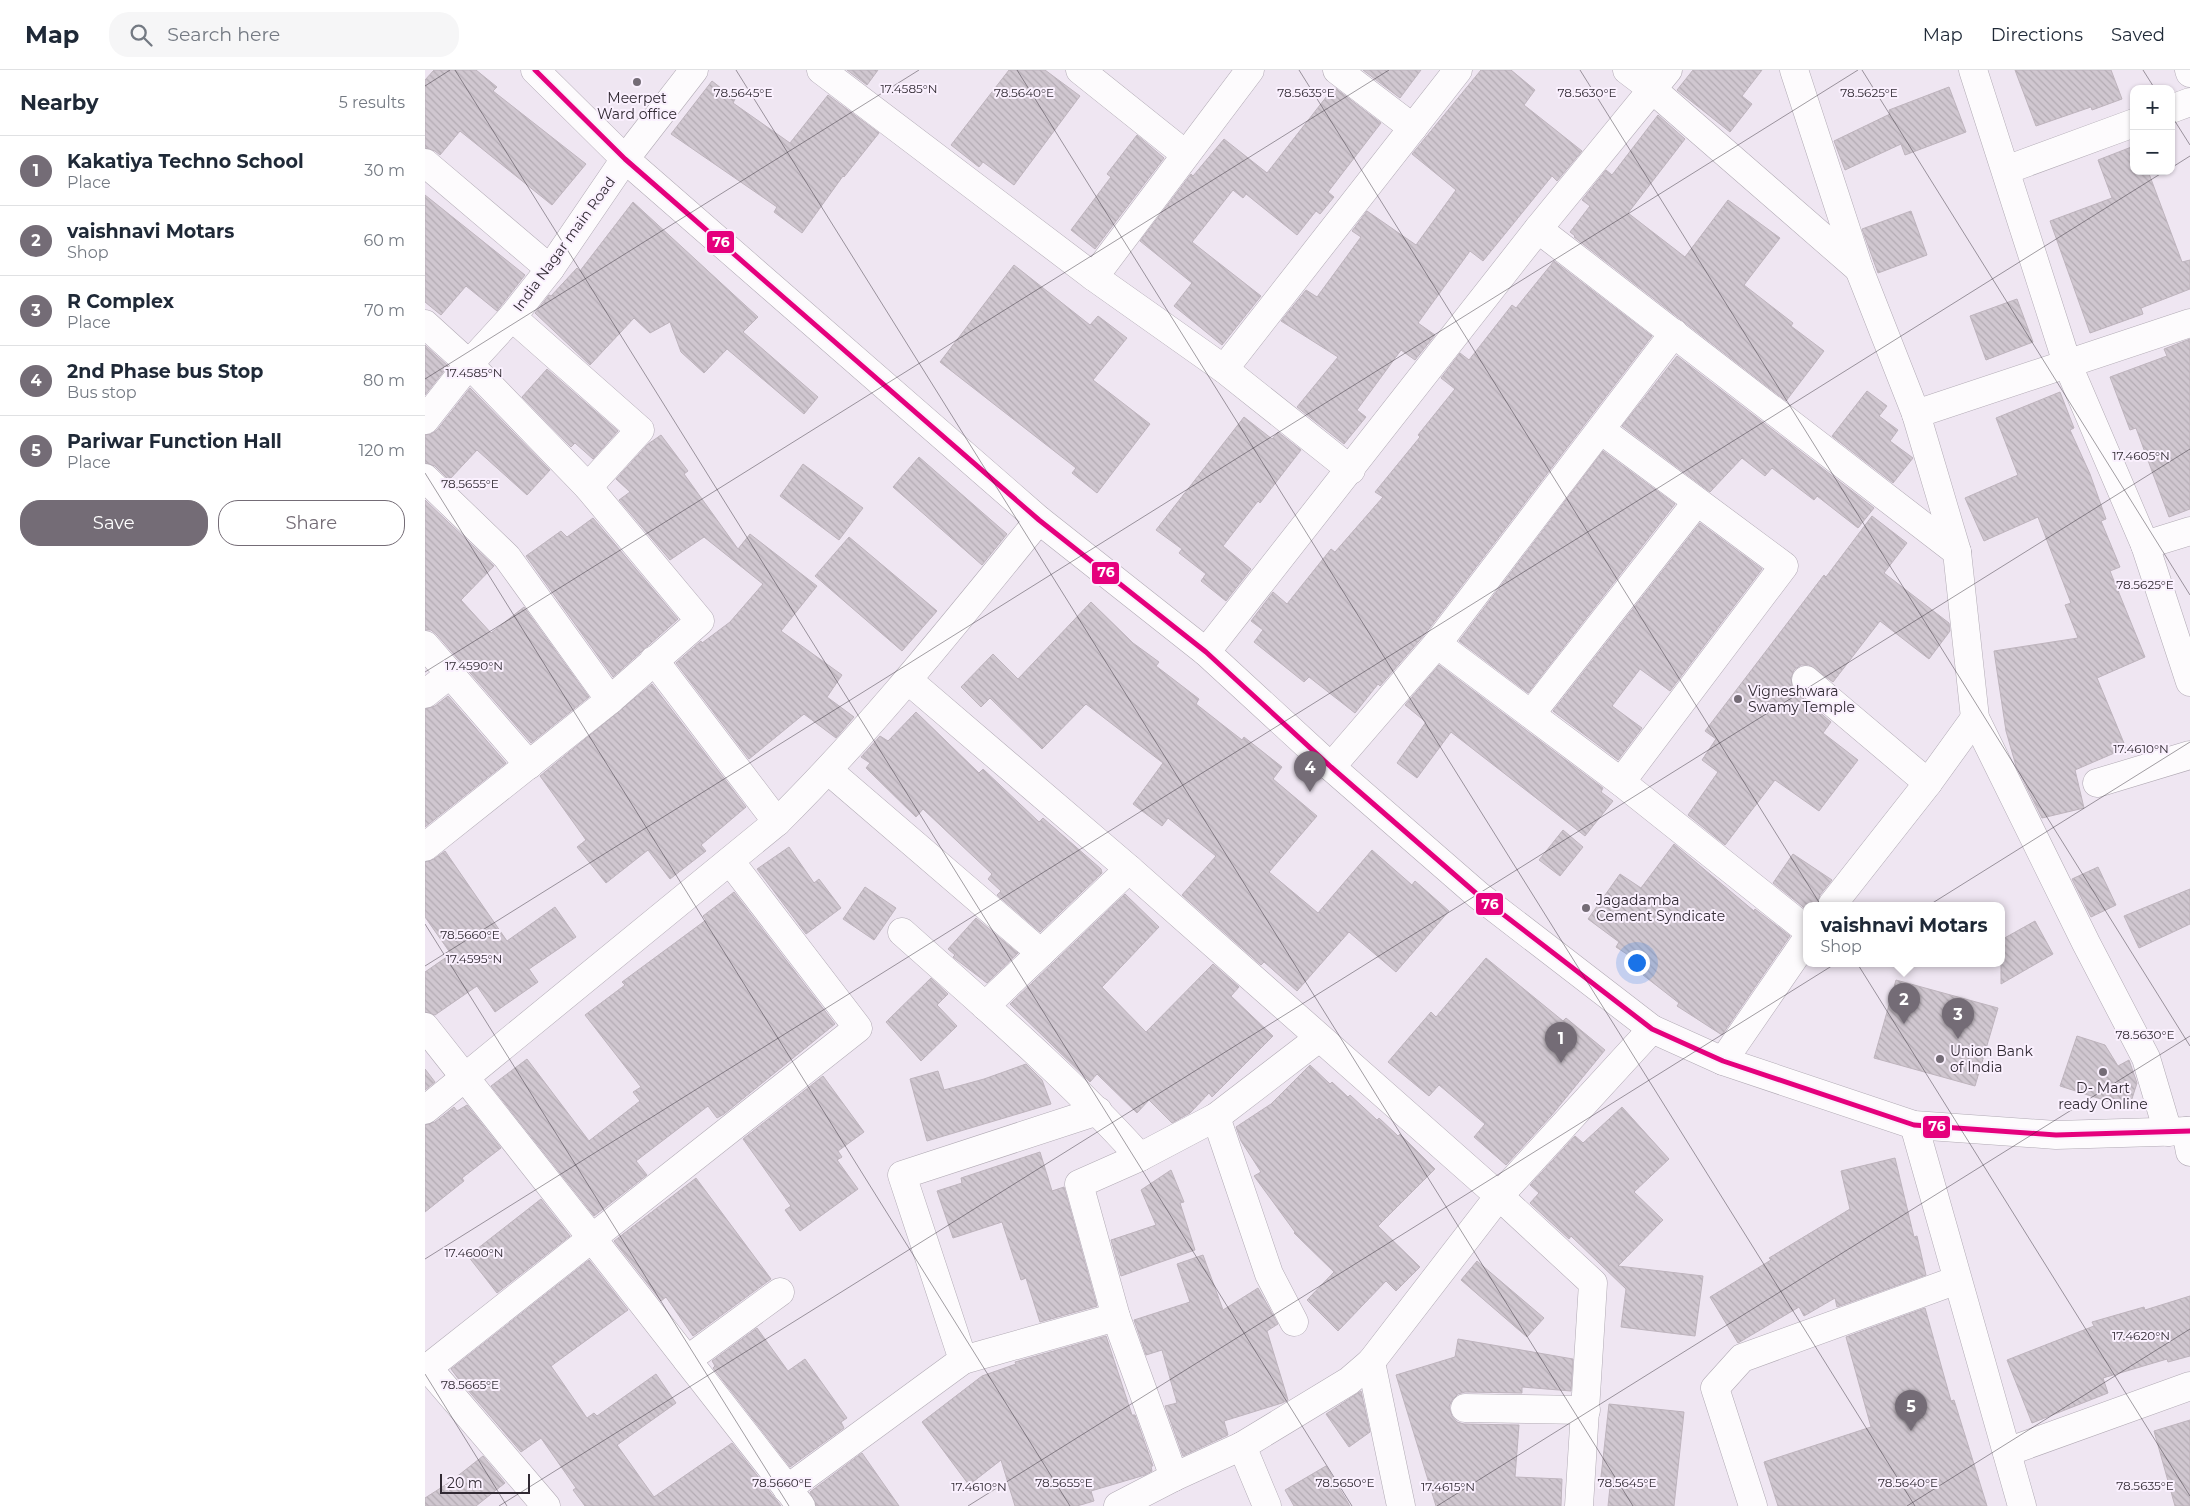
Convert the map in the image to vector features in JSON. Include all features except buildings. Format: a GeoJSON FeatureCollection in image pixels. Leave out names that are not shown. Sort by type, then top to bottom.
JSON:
{"type":"FeatureCollection","features":[{"type":"Feature","properties":{"kind":"street"},"geometry":{"type":"LineString","coordinates":[[535,70],[625,159],[1039,520],[1206,652],[1331,767],[1478,895],[1653,1028],[1723,1061],[1914,1125],[2056,1135],[2184,1137],[1975,718],[1957,552],[1916,414],[1859,269],[1795,70]]}},
{"type":"Feature","properties":{"kind":"street","name":"India Nagar main Road"},"geometry":{"type":"LineString","coordinates":[[425,420],[469,364],[512,316],[550,269],[625,159],[694,70]]}},
{"type":"Feature","properties":{"kind":"street"},"geometry":{"type":"LineString","coordinates":[[821,70],[1094,277],[1224,369],[1351,470]]}},
{"type":"Feature","properties":{"kind":"street"},"geometry":{"type":"LineString","coordinates":[[1080,70],[1185,154]]}},
{"type":"Feature","properties":{"kind":"street"},"geometry":{"type":"LineString","coordinates":[[1094,277],[1250,70]]}},
{"type":"Feature","properties":{"kind":"street"},"geometry":{"type":"LineString","coordinates":[[1337,70],[1413,128]]}},
{"type":"Feature","properties":{"kind":"street"},"geometry":{"type":"LineString","coordinates":[[1224,369],[1458,70]]}},
{"type":"Feature","properties":{"kind":"street"},"geometry":{"type":"LineString","coordinates":[[1627,70],[1660,79],[1859,269]]}},
{"type":"Feature","properties":{"kind":"street"},"geometry":{"type":"LineString","coordinates":[[1973,70],[2067,363],[2145,545],[2190,682]]}},
{"type":"Feature","properties":{"kind":"street"},"geometry":{"type":"LineString","coordinates":[[1206,652],[1351,470],[1538,229],[1660,79]]}},
{"type":"Feature","properties":{"kind":"street"},"geometry":{"type":"LineString","coordinates":[[2175,108],[2190,102]]}},
{"type":"Feature","properties":{"kind":"street"},"geometry":{"type":"LineString","coordinates":[[2006,170],[2130,124]]}},
{"type":"Feature","properties":{"kind":"street"},"geometry":{"type":"LineString","coordinates":[[425,163],[550,269]]}},
{"type":"Feature","properties":{"kind":"street"},"geometry":{"type":"LineString","coordinates":[[1538,229],[1957,552]]}},
{"type":"Feature","properties":{"kind":"street"},"geometry":{"type":"LineString","coordinates":[[512,316],[640,430],[587,487]]}},
{"type":"Feature","properties":{"kind":"street"},"geometry":{"type":"LineString","coordinates":[[1916,414],[2190,323]]}},
{"type":"Feature","properties":{"kind":"street"},"geometry":{"type":"LineString","coordinates":[[425,324],[469,364],[587,487],[700,621],[610,700],[425,846]]}},
{"type":"Feature","properties":{"kind":"street"},"geometry":{"type":"LineString","coordinates":[[1331,767],[1437,644],[1674,333]]}},
{"type":"Feature","properties":{"kind":"street"},"geometry":{"type":"LineString","coordinates":[[1601,430],[1696,503],[1784,566],[1621,782]]}},
{"type":"Feature","properties":{"kind":"street"},"geometry":{"type":"LineString","coordinates":[[425,478],[507,557],[610,700]]}},
{"type":"Feature","properties":{"kind":"street"},"geometry":{"type":"LineString","coordinates":[[1531,714],[1696,503]]}},
{"type":"Feature","properties":{"kind":"street"},"geometry":{"type":"LineString","coordinates":[[425,1110],[777,822],[829,771],[908,680],[1039,520]]}},
{"type":"Feature","properties":{"kind":"street"},"geometry":{"type":"LineString","coordinates":[[2145,545],[2190,531]]}},
{"type":"Feature","properties":{"kind":"street"},"geometry":{"type":"LineString","coordinates":[[1437,644],[1621,782],[1803,927]]}},
{"type":"Feature","properties":{"kind":"street"},"geometry":{"type":"LineString","coordinates":[[425,645],[529,765]]}},
{"type":"Feature","properties":{"kind":"street"},"geometry":{"type":"LineString","coordinates":[[655,660],[777,822]]}},
{"type":"Feature","properties":{"kind":"street"},"geometry":{"type":"LineString","coordinates":[[425,694],[450,674]]}},
{"type":"Feature","properties":{"kind":"street"},"geometry":{"type":"LineString","coordinates":[[908,680],[1129,869],[1499,1196],[1593,1283],[1579,1506]]}},
{"type":"Feature","properties":{"kind":"street"},"geometry":{"type":"LineString","coordinates":[[1806,680],[1928,783]]}},
{"type":"Feature","properties":{"kind":"street"},"geometry":{"type":"LineString","coordinates":[[1835,902],[1928,783],[1975,718]]}},
{"type":"Feature","properties":{"kind":"street"},"geometry":{"type":"LineString","coordinates":[[2097,784],[2190,755]]}},
{"type":"Feature","properties":{"kind":"street"},"geometry":{"type":"LineString","coordinates":[[829,771],[1041,953]]}},
{"type":"Feature","properties":{"kind":"street"},"geometry":{"type":"LineString","coordinates":[[546,1506],[426,1369],[858,1028],[729,862]]}},
{"type":"Feature","properties":{"kind":"street"},"geometry":{"type":"LineString","coordinates":[[985,1006],[1129,869]]}},
{"type":"Feature","properties":{"kind":"street"},"geometry":{"type":"LineString","coordinates":[[902,932],[1099,1111],[1139,1157]]}},
{"type":"Feature","properties":{"kind":"street"},"geometry":{"type":"LineString","coordinates":[[1723,1061],[1803,945]]}},
{"type":"Feature","properties":{"kind":"street"},"geometry":{"type":"LineString","coordinates":[[425,1027],[794,1497],[963,1360],[1116,1316]]}},
{"type":"Feature","properties":{"kind":"street"},"geometry":{"type":"LineString","coordinates":[[1118,1506],[1174,1477],[1242,1446],[1349,1381],[1371,1362],[1499,1196],[1653,1028]]}},
{"type":"Feature","properties":{"kind":"street"},"geometry":{"type":"LineString","coordinates":[[1174,1477],[1116,1316],[1079,1184],[1139,1157],[1216,1117],[1319,1038]]}},
{"type":"Feature","properties":{"kind":"street"},"geometry":{"type":"LineString","coordinates":[[963,1360],[902,1175],[1099,1111]]}},
{"type":"Feature","properties":{"kind":"street"},"geometry":{"type":"LineString","coordinates":[[1216,1117],[1269,1274],[1294,1322]]}},
{"type":"Feature","properties":{"kind":"street"},"geometry":{"type":"LineString","coordinates":[[1914,1125],[2022,1506]]}},
{"type":"Feature","properties":{"kind":"street"},"geometry":{"type":"LineString","coordinates":[[1753,1506],[1715,1388],[1742,1358],[1957,1280]]}},
{"type":"Feature","properties":{"kind":"street"},"geometry":{"type":"LineString","coordinates":[[687,1360],[780,1292]]}},
{"type":"Feature","properties":{"kind":"street"},"geometry":{"type":"LineString","coordinates":[[1371,1362],[1401,1506]]}},
{"type":"Feature","properties":{"kind":"street"},"geometry":{"type":"LineString","coordinates":[[2007,1452],[2190,1386]]}},
{"type":"Feature","properties":{"kind":"street"},"geometry":{"type":"LineString","coordinates":[[1465,1408],[1586,1410]]}},
{"type":"Feature","properties":{"kind":"street"},"geometry":{"type":"LineString","coordinates":[[1242,1446],[1267,1506]]}},
{"type":"Feature","properties":{"kind":"transit line","name":"76"},"geometry":{"type":"LineString","coordinates":[[535,70],[625,159],[1039,520],[1206,652],[1331,767],[1478,895],[1652,1029],[1723,1061],[1914,1125],[2056,1135],[2190,1131]]}},
{"type":"Feature","properties":{"kind":"place","name":"Meerpet Ward office"},"geometry":{"type":"Point","coordinates":[637,82]}},
{"type":"Feature","properties":{"kind":"place","name":"Vigneshwara Swamy Temple"},"geometry":{"type":"Point","coordinates":[1738,699]}},
{"type":"Feature","properties":{"kind":"place","name":"2nd Phase bus Stop"},"geometry":{"type":"Point","coordinates":[1310,792]}},
{"type":"Feature","properties":{"kind":"place","name":"Jagadamba Cement Syndicate"},"geometry":{"type":"Point","coordinates":[1586,908]}},
{"type":"Feature","properties":{"kind":"place","name":"vaishnavi Motars"},"geometry":{"type":"Point","coordinates":[1904,1024]}},
{"type":"Feature","properties":{"kind":"place","name":"R Complex"},"geometry":{"type":"Point","coordinates":[1958,1039]}},
{"type":"Feature","properties":{"kind":"place","name":"Union Bank of India"},"geometry":{"type":"Point","coordinates":[1940,1059]}},
{"type":"Feature","properties":{"kind":"place","name":"Kakatiya Techno School"},"geometry":{"type":"Point","coordinates":[1561,1063]}},
{"type":"Feature","properties":{"kind":"place","name":"D- Mart ready Online"},"geometry":{"type":"Point","coordinates":[2103,1072]}},
{"type":"Feature","properties":{"kind":"place","name":"Pariwar Function Hall"},"geometry":{"type":"Point","coordinates":[1911,1431]}}]}
